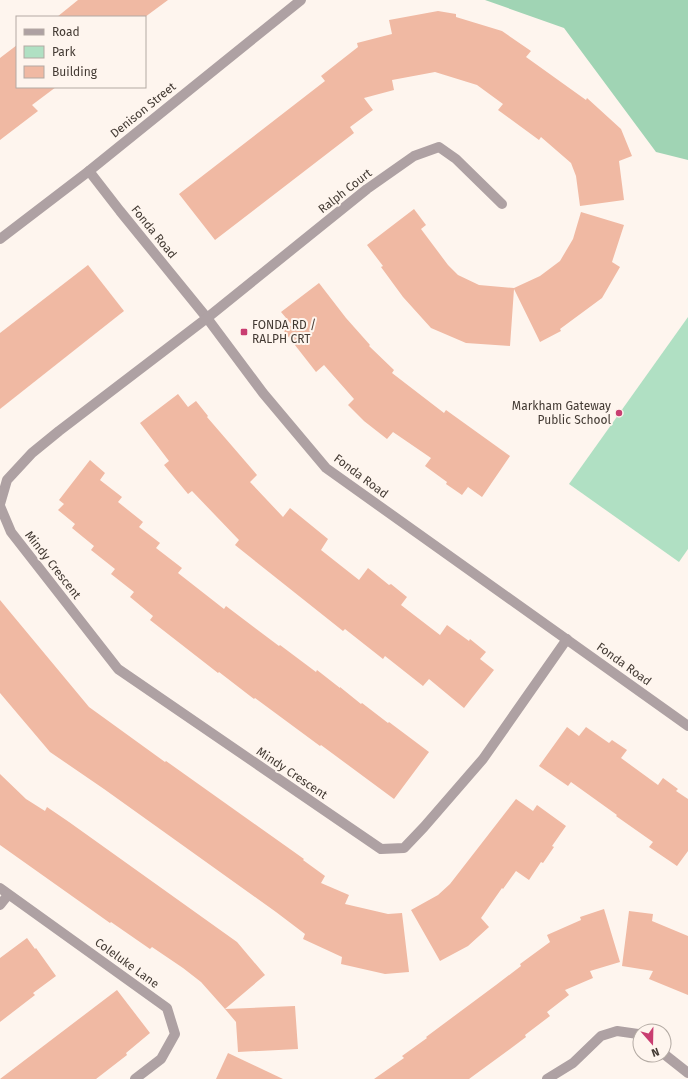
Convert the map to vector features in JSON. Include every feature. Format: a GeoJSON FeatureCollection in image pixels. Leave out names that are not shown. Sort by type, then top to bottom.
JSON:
{"type":"FeatureCollection","features":[{"type":"Feature","properties":{"kind":"street","name":"Denison Street"},"geometry":{"type":"LineString","coordinates":[[0,239],[89,171],[301,0]]}},
{"type":"Feature","properties":{"kind":"street","name":"Ralph Court"},"geometry":{"type":"LineString","coordinates":[[207,318],[367,189],[414,156],[439,147],[456,159],[502,204]]}},
{"type":"Feature","properties":{"kind":"street","name":"Fonda Road"},"geometry":{"type":"LineString","coordinates":[[89,171],[124,217],[207,318],[263,393],[326,468],[688,726]]}},
{"type":"Feature","properties":{"kind":"street","name":"Mindy Crescent"},"geometry":{"type":"LineString","coordinates":[[207,318],[32,453],[7,480],[0,505],[10,532],[118,669],[381,849],[404,848],[483,760],[567,639]]}},
{"type":"Feature","properties":{"kind":"street","name":"Coleluke Lane"},"geometry":{"type":"LineString","coordinates":[[0,888],[167,1008],[175,1034],[161,1059],[135,1079]]}},
{"type":"Feature","properties":{"kind":"street"},"geometry":{"type":"LineString","coordinates":[[0,905],[8,895]]}},
{"type":"Feature","properties":{"kind":"street"},"geometry":{"type":"LineString","coordinates":[[546,1079],[573,1063],[601,1036],[616,1031],[632,1033]]}},
{"type":"Feature","properties":{"kind":"street"},"geometry":{"type":"LineString","coordinates":[[672,1060],[688,1073]]}},
{"type":"Feature","properties":{"kind":"green space"},"geometry":{"type":"Polygon","coordinates":[[[485,0],[688,0],[688,160],[656,152],[564,28],[485,0]]]}},
{"type":"Feature","properties":{"kind":"green space"},"geometry":{"type":"Polygon","coordinates":[[[688,317],[688,549],[679,562],[569,484],[688,317]]]}},
{"type":"Feature","properties":{"kind":"building"},"geometry":{"type":"Polygon","coordinates":[[[78,0],[168,0],[146,16],[58,16],[78,0]]]}},
{"type":"Feature","properties":{"kind":"building"},"geometry":{"type":"Polygon","coordinates":[[[438,11],[456,14],[456,17],[502,31],[531,51],[526,57],[586,100],[587,98],[621,129],[632,156],[619,161],[624,200],[580,206],[576,176],[571,163],[541,137],[539,140],[498,110],[503,104],[477,85],[435,72],[392,80],[394,90],[364,98],[373,110],[350,127],[354,133],[215,240],[179,194],[325,81],[321,76],[358,47],[357,43],[392,34],[389,20],[438,11]]]}},
{"type":"Feature","properties":{"kind":"building"},"geometry":{"type":"Polygon","coordinates":[[[16,46],[16,88],[55,88],[32,105],[38,111],[0,140],[0,58],[16,46]]]}},
{"type":"Feature","properties":{"kind":"building"},"geometry":{"type":"Polygon","coordinates":[[[414,209],[426,225],[421,229],[448,265],[458,275],[479,285],[514,288],[540,276],[560,261],[573,239],[581,212],[624,225],[612,262],[620,267],[602,298],[560,329],[561,331],[540,342],[514,289],[510,346],[466,343],[431,328],[403,297],[381,267],[383,266],[367,245],[414,209]]]}},
{"type":"Feature","properties":{"kind":"building"},"geometry":{"type":"Polygon","coordinates":[[[88,265],[124,311],[0,409],[0,333],[88,265]]]}},
{"type":"Feature","properties":{"kind":"building"},"geometry":{"type":"Polygon","coordinates":[[[319,283],[346,318],[370,345],[369,346],[394,370],[392,373],[444,413],[446,410],[510,456],[482,497],[468,487],[462,495],[446,484],[447,482],[425,466],[431,458],[393,432],[387,439],[364,421],[348,405],[354,399],[324,365],[316,372],[284,331],[292,325],[281,312],[319,283]]]}},
{"type":"Feature","properties":{"kind":"building"},"geometry":{"type":"Polygon","coordinates":[[[178,394],[188,407],[196,401],[208,416],[207,417],[257,475],[250,482],[283,517],[290,508],[328,539],[321,550],[359,580],[368,568],[389,585],[391,584],[407,597],[401,605],[440,635],[447,625],[469,641],[470,639],[486,652],[480,659],[494,670],[464,708],[429,679],[423,686],[385,656],[383,659],[345,629],[343,631],[235,545],[239,540],[192,491],[188,494],[164,465],[169,461],[140,423],[178,394]]]}},
{"type":"Feature","properties":{"kind":"building"},"geometry":{"type":"Polygon","coordinates":[[[90,460],[105,473],[100,480],[122,497],[118,502],[143,522],[139,527],[160,543],[156,548],[182,568],[178,573],[224,609],[226,606],[279,646],[280,645],[316,672],[317,670],[361,704],[362,703],[388,723],[389,722],[429,752],[394,799],[321,745],[320,746],[255,698],[254,699],[219,672],[218,673],[150,620],[153,616],[130,597],[134,592],[111,574],[115,569],[91,550],[94,546],[72,528],[75,524],[58,510],[64,504],[59,500],[90,460]]]}},
{"type":"Feature","properties":{"kind":"building"},"geometry":{"type":"Polygon","coordinates":[[[0,600],[89,707],[304,859],[303,860],[325,876],[321,883],[349,895],[345,904],[388,914],[402,913],[409,972],[385,974],[341,964],[342,957],[303,939],[305,934],[276,912],[50,752],[0,693],[0,600]]]}},
{"type":"Feature","properties":{"kind":"building"},"geometry":{"type":"Polygon","coordinates":[[[567,727],[579,736],[586,727],[609,743],[612,740],[627,750],[621,758],[658,785],[663,778],[678,789],[676,791],[688,799],[688,851],[677,866],[649,847],[653,842],[616,816],[617,815],[571,782],[568,786],[539,766],[567,727]]]}},
{"type":"Feature","properties":{"kind":"building"},"geometry":{"type":"Polygon","coordinates":[[[0,774],[26,799],[45,811],[47,807],[237,942],[265,975],[225,1009],[201,982],[183,968],[152,947],[150,949],[111,922],[110,923],[0,845],[0,774]]]}},
{"type":"Feature","properties":{"kind":"building"},"geometry":{"type":"Polygon","coordinates":[[[516,799],[533,811],[537,805],[566,826],[552,846],[554,847],[543,863],[541,862],[529,880],[516,871],[503,889],[502,888],[481,918],[489,927],[468,946],[440,961],[411,910],[438,895],[450,884],[516,799]]]}},
{"type":"Feature","properties":{"kind":"building"},"geometry":{"type":"Polygon","coordinates":[[[604,909],[620,962],[590,971],[593,978],[565,990],[569,995],[547,1012],[550,1016],[525,1035],[526,1037],[510,1049],[469,1079],[374,1079],[404,1058],[402,1056],[521,966],[520,964],[550,942],[547,935],[581,920],[580,917],[604,909]]]}},
{"type":"Feature","properties":{"kind":"building"},"geometry":{"type":"Polygon","coordinates":[[[629,911],[653,914],[652,921],[688,936],[688,995],[649,979],[653,971],[622,966],[629,911]]]}},
{"type":"Feature","properties":{"kind":"building"},"geometry":{"type":"Polygon","coordinates":[[[27,938],[56,976],[33,993],[35,995],[0,1022],[0,958],[27,938]]]}},
{"type":"Feature","properties":{"kind":"building"},"geometry":{"type":"Polygon","coordinates":[[[117,990],[150,1033],[126,1053],[127,1055],[96,1079],[0,1079],[117,990]]]}},
{"type":"Feature","properties":{"kind":"building"},"geometry":{"type":"Polygon","coordinates":[[[295,1006],[298,1049],[238,1052],[236,1022],[225,1009],[295,1006]]]}},
{"type":"Feature","properties":{"kind":"building"},"geometry":{"type":"Polygon","coordinates":[[[228,1053],[283,1079],[216,1079],[228,1053]]]}},
{"type":"Feature","properties":{"kind":"place","name":"FONDA RD / RALPH CRT"},"geometry":{"type":"Point","coordinates":[244,332]}},
{"type":"Feature","properties":{"kind":"place","name":"Markham Gateway Public School"},"geometry":{"type":"Point","coordinates":[619,413]}}]}
